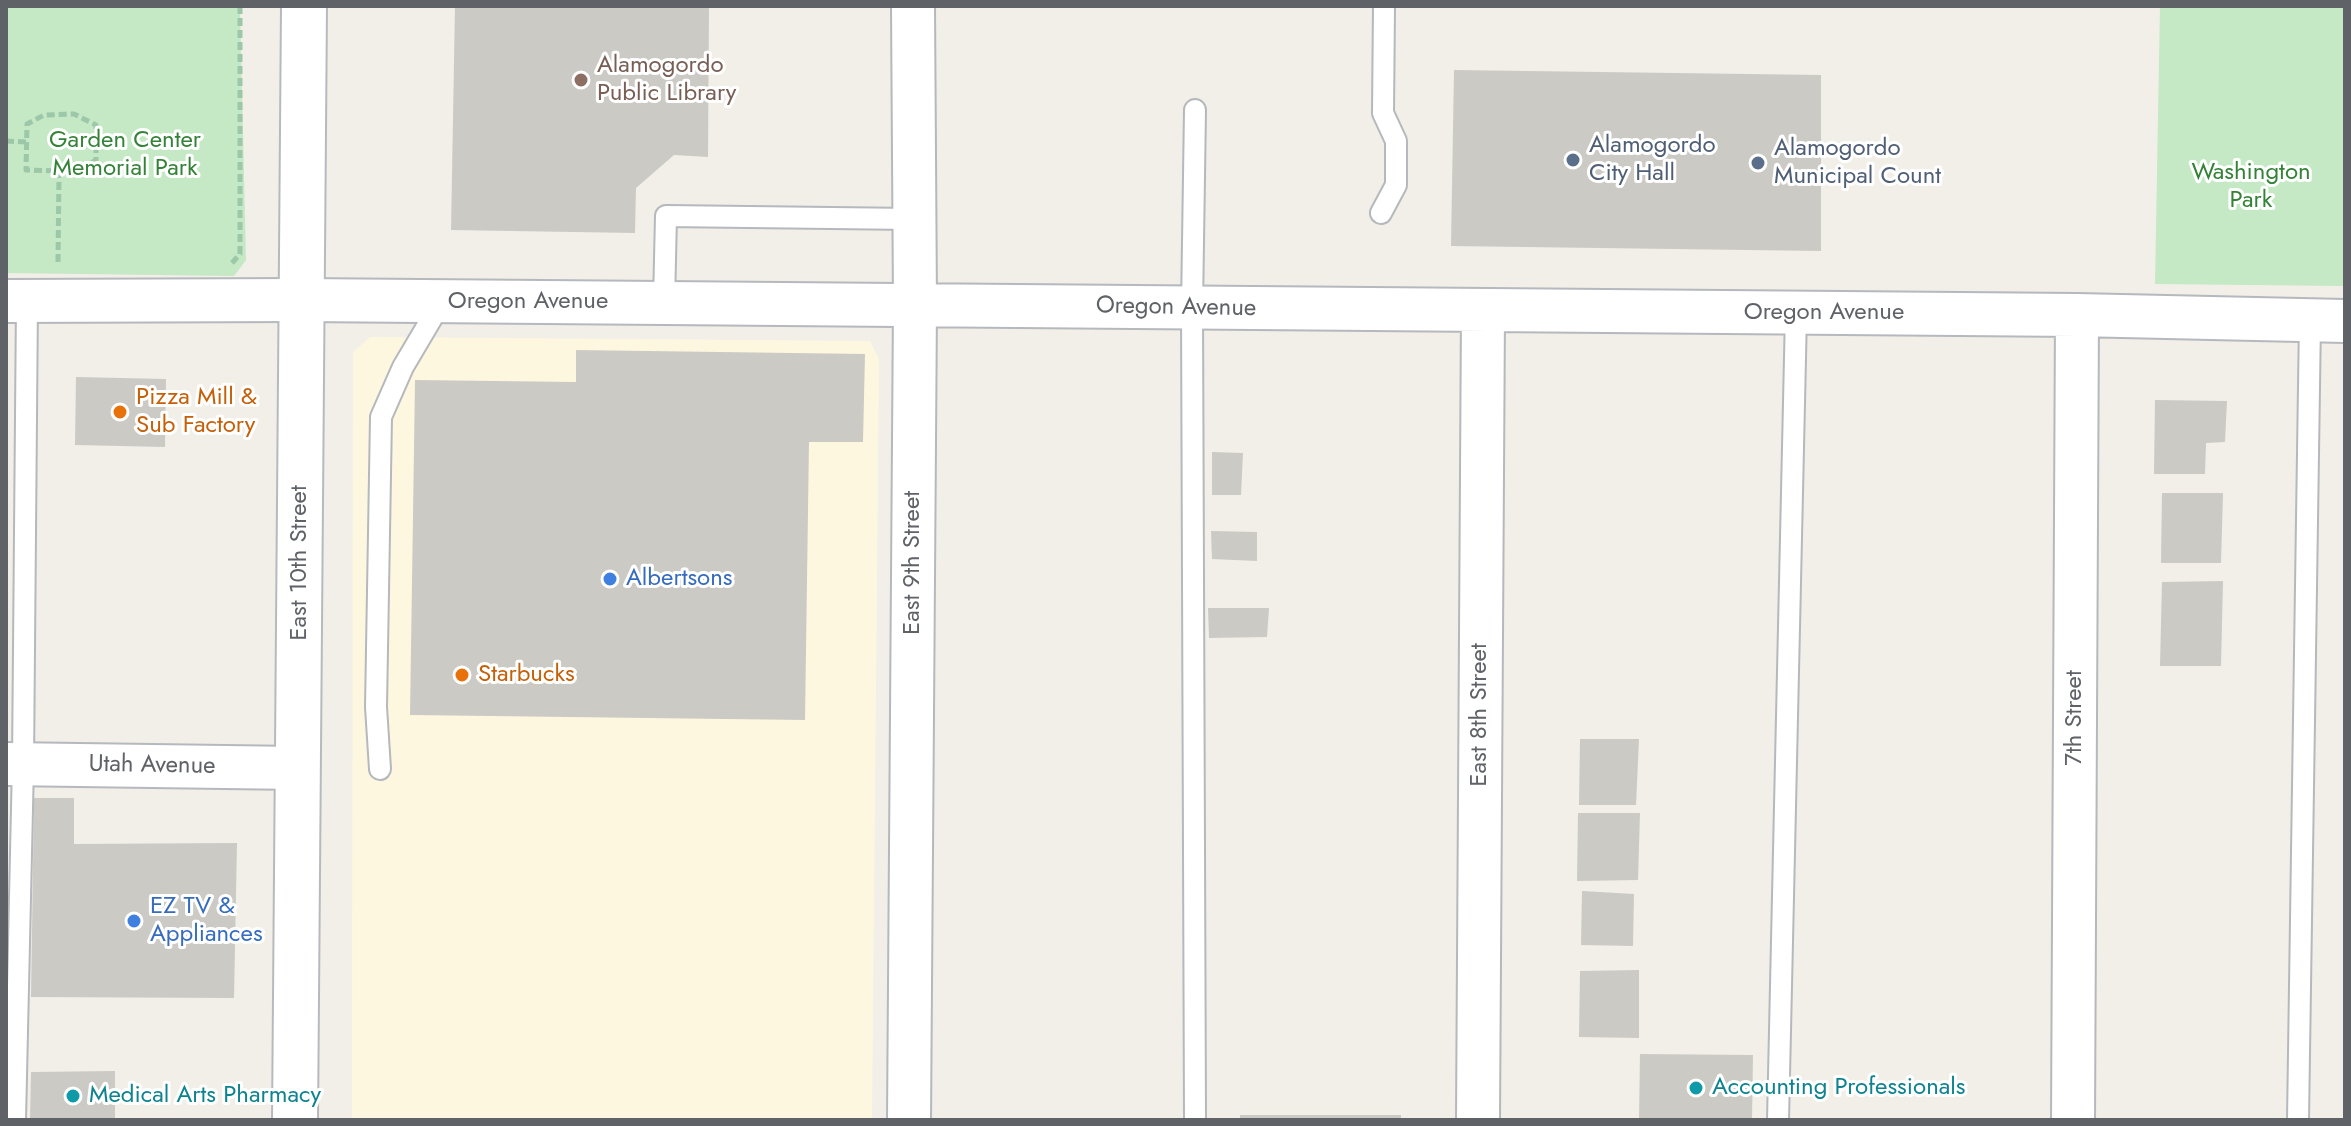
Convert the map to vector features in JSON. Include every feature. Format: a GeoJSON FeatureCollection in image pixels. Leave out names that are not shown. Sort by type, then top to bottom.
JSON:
{"type":"FeatureCollection","features":[{"type":"Feature","properties":{"kind":"main road","name":"East 10th Street"},"geometry":{"type":"LineString","coordinates":[[295,1120],[304,6]]}},
{"type":"Feature","properties":{"kind":"street","name":"East 9th Street"},"geometry":{"type":"LineString","coordinates":[[909,1120],[915,305],[913,6]]}},
{"type":"Feature","properties":{"kind":"street","name":"Oregon Avenue"},"geometry":{"type":"LineString","coordinates":[[16,301],[301,300],[2077,315],[2327,321]]}},
{"type":"Feature","properties":{"kind":"street","name":"East 8th Street"},"geometry":{"type":"LineString","coordinates":[[1478,1120],[1483,311]]}},
{"type":"Feature","properties":{"kind":"street","name":"7th Street"},"geometry":{"type":"LineString","coordinates":[[2073,1120],[2077,315]]}},
{"type":"Feature","properties":{"kind":"street","name":"Utah Avenue"},"geometry":{"type":"LineString","coordinates":[[15,764],[298,768]]}},
{"type":"Feature","properties":{"kind":"lane"},"geometry":{"type":"LineString","coordinates":[[1381,213],[1396,185],[1396,141],[1383,113],[1384,6]]}},
{"type":"Feature","properties":{"kind":"lane"},"geometry":{"type":"LineString","coordinates":[[1195,110],[1192,308],[1195,1120]]}},
{"type":"Feature","properties":{"kind":"lane"},"geometry":{"type":"LineString","coordinates":[[664,303],[666,216],[913,219]]}},
{"type":"Feature","properties":{"kind":"lane"},"geometry":{"type":"LineString","coordinates":[[15,1120],[16,301]]}},
{"type":"Feature","properties":{"kind":"lane"},"geometry":{"type":"LineString","coordinates":[[380,769],[376,707],[381,417],[403,367],[442,301]]}},
{"type":"Feature","properties":{"kind":"lane"},"geometry":{"type":"LineString","coordinates":[[1778,1120],[1796,313]]}},
{"type":"Feature","properties":{"kind":"lane"},"geometry":{"type":"LineString","coordinates":[[2298,1120],[2327,321]]}},
{"type":"Feature","properties":{"kind":"path"},"geometry":{"type":"LineString","coordinates":[[227,269],[240,254],[240,6]]}},
{"type":"Feature","properties":{"kind":"path"},"geometry":{"type":"LineString","coordinates":[[74,114],[96,125],[96,160],[78,171],[59,171],[26,170],[27,124],[44,115],[74,114]]}},
{"type":"Feature","properties":{"kind":"path"},"geometry":{"type":"LineString","coordinates":[[6,141],[26,142]]}},
{"type":"Feature","properties":{"kind":"path"},"geometry":{"type":"LineString","coordinates":[[58,267],[59,171]]}},
{"type":"Feature","properties":{"kind":"shaded area"},"geometry":{"type":"Polygon","coordinates":[[[370,337],[870,341],[879,359],[872,1120],[352,1120],[353,352],[370,337]]]}},
{"type":"Feature","properties":{"kind":"green space","name":"Garden Center Memorial Park"},"geometry":{"type":"Polygon","coordinates":[[[6,6],[240,6],[246,260],[234,276],[6,273],[6,6]]]}},
{"type":"Feature","properties":{"kind":"green space","name":"Washington Park"},"geometry":{"type":"Polygon","coordinates":[[[2160,6],[2345,6],[2345,286],[2155,284],[2160,6]]]}},
{"type":"Feature","properties":{"kind":"building","name":"Alamogordo Public Library"},"geometry":{"type":"Polygon","coordinates":[[[455,6],[709,6],[708,157],[674,155],[636,188],[635,233],[451,230],[455,6]]]}},
{"type":"Feature","properties":{"kind":"building","name":"Alamogordo City Hall"},"geometry":{"type":"Polygon","coordinates":[[[1454,70],[1821,75],[1821,251],[1451,246],[1454,70]]]}},
{"type":"Feature","properties":{"kind":"building","name":"Albertsons"},"geometry":{"type":"Polygon","coordinates":[[[576,350],[865,354],[863,442],[809,442],[805,720],[410,715],[415,380],[576,382],[576,350]]]}},
{"type":"Feature","properties":{"kind":"building","name":"Pizza Mill & Sub Factory"},"geometry":{"type":"Polygon","coordinates":[[[76,377],[166,379],[165,447],[75,445],[76,377]]]}},
{"type":"Feature","properties":{"kind":"building"},"geometry":{"type":"Polygon","coordinates":[[[2155,400],[2227,401],[2225,442],[2206,443],[2205,474],[2154,474],[2155,400]]]}},
{"type":"Feature","properties":{"kind":"building"},"geometry":{"type":"Polygon","coordinates":[[[1212,452],[1243,453],[1241,495],[1212,495],[1212,452]]]}},
{"type":"Feature","properties":{"kind":"building"},"geometry":{"type":"Polygon","coordinates":[[[2162,493],[2223,493],[2221,563],[2161,563],[2162,493]]]}},
{"type":"Feature","properties":{"kind":"building"},"geometry":{"type":"Polygon","coordinates":[[[1211,531],[1257,532],[1257,561],[1212,559],[1211,531]]]}},
{"type":"Feature","properties":{"kind":"building"},"geometry":{"type":"Polygon","coordinates":[[[2223,581],[2221,666],[2160,666],[2162,582],[2223,581]]]}},
{"type":"Feature","properties":{"kind":"building"},"geometry":{"type":"Polygon","coordinates":[[[1208,608],[1269,608],[1267,637],[1209,638],[1208,608]]]}},
{"type":"Feature","properties":{"kind":"building"},"geometry":{"type":"Polygon","coordinates":[[[1580,739],[1639,739],[1636,805],[1579,805],[1580,739]]]}},
{"type":"Feature","properties":{"kind":"building","name":"EZ TV & Appliances"},"geometry":{"type":"Polygon","coordinates":[[[34,798],[74,798],[74,844],[237,843],[234,998],[31,997],[34,798]]]}},
{"type":"Feature","properties":{"kind":"building"},"geometry":{"type":"Polygon","coordinates":[[[1578,813],[1640,813],[1638,880],[1577,881],[1578,813]]]}},
{"type":"Feature","properties":{"kind":"building"},"geometry":{"type":"Polygon","coordinates":[[[1582,891],[1634,894],[1633,946],[1581,945],[1582,891]]]}},
{"type":"Feature","properties":{"kind":"building"},"geometry":{"type":"Polygon","coordinates":[[[1639,970],[1639,1038],[1579,1037],[1580,971],[1639,970]]]}},
{"type":"Feature","properties":{"kind":"building","name":"Accounting Professionals"},"geometry":{"type":"Polygon","coordinates":[[[1640,1054],[1753,1055],[1752,1120],[1639,1120],[1640,1054]]]}},
{"type":"Feature","properties":{"kind":"building","name":"Medical Arts Pharmacy"},"geometry":{"type":"Polygon","coordinates":[[[115,1071],[115,1120],[30,1120],[31,1072],[115,1071]]]}},
{"type":"Feature","properties":{"kind":"building"},"geometry":{"type":"Polygon","coordinates":[[[1240,1115],[1401,1115],[1401,1120],[1240,1120],[1240,1115]]]}},
{"type":"Feature","properties":{"kind":"place","name":"Alamogordo Public Library"},"geometry":{"type":"Point","coordinates":[581,80]}},
{"type":"Feature","properties":{"kind":"place","name":"Alamogordo City Hall"},"geometry":{"type":"Point","coordinates":[1573,160]}},
{"type":"Feature","properties":{"kind":"place","name":"Alamogordo Municipal Count"},"geometry":{"type":"Point","coordinates":[1758,163]}},
{"type":"Feature","properties":{"kind":"place","name":"Pizza Mill & Sub Factory"},"geometry":{"type":"Point","coordinates":[120,412]}},
{"type":"Feature","properties":{"kind":"place","name":"Albertsons"},"geometry":{"type":"Point","coordinates":[610,579]}},
{"type":"Feature","properties":{"kind":"place","name":"Starbucks"},"geometry":{"type":"Point","coordinates":[462,675]}},
{"type":"Feature","properties":{"kind":"place","name":"EZ TV & Appliances"},"geometry":{"type":"Point","coordinates":[134,921]}},
{"type":"Feature","properties":{"kind":"place","name":"Accounting Professionals"},"geometry":{"type":"Point","coordinates":[1696,1088]}},
{"type":"Feature","properties":{"kind":"place","name":"Medical Arts Pharmacy"},"geometry":{"type":"Point","coordinates":[73,1096]}}]}
